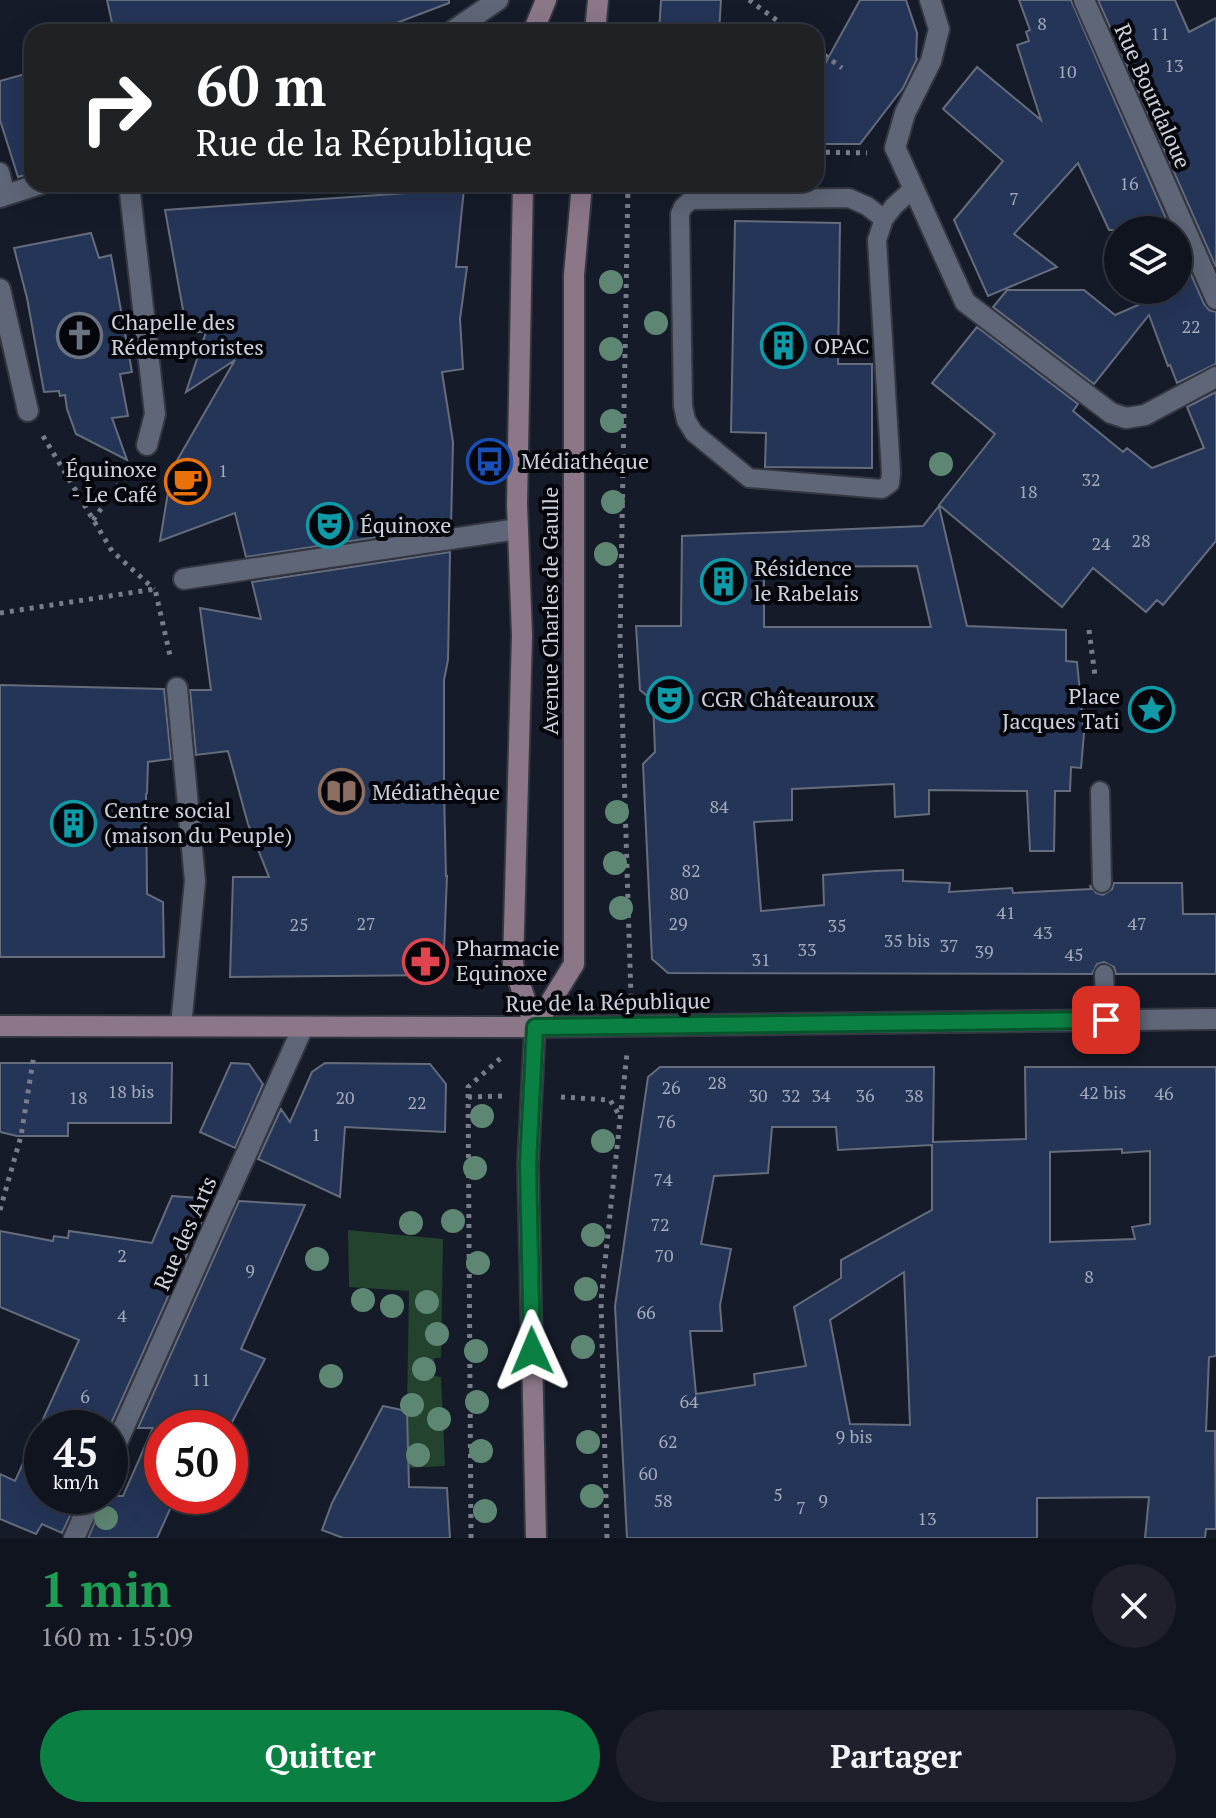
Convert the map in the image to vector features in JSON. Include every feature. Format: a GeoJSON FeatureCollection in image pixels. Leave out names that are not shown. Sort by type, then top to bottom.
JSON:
{"type":"FeatureCollection","features":[{"type":"Feature","properties":{"kind":"main road"},"geometry":{"type":"LineString","coordinates":[[536,24],[546,0]]}},
{"type":"Feature","properties":{"kind":"main road"},"geometry":{"type":"LineString","coordinates":[[596,24],[598,0]]}},
{"type":"Feature","properties":{"kind":"main road","name":"Avenue Charles de Gaulle"},"geometry":{"type":"LineString","coordinates":[[523,192],[517,529],[522,635],[513,965],[535,1027],[528,1164],[536,1538]]}},
{"type":"Feature","properties":{"kind":"main road","name":"Avenue Charles de Gaulle"},"geometry":{"type":"LineString","coordinates":[[535,1027],[574,964],[574,275],[581,192]]}},
{"type":"Feature","properties":{"kind":"main road","name":"Rue de la République"},"geometry":{"type":"LineString","coordinates":[[0,1026],[535,1027]]}},
{"type":"Feature","properties":{"kind":"street"},"geometry":{"type":"LineString","coordinates":[[463,24],[498,0]]}},
{"type":"Feature","properties":{"kind":"street"},"geometry":{"type":"LineString","coordinates":[[930,0],[939,29],[931,61],[905,113],[895,148],[965,302],[1111,413],[1126,418],[1145,415],[1216,377]]}},
{"type":"Feature","properties":{"kind":"street","name":"Rue Bourdaloue"},"geometry":{"type":"LineString","coordinates":[[1084,0],[1216,299]]}},
{"type":"Feature","properties":{"kind":"street"},"geometry":{"type":"LineString","coordinates":[[3,196],[24,189]]}},
{"type":"Feature","properties":{"kind":"street"},"geometry":{"type":"LineString","coordinates":[[130,192],[155,414],[147,445]]}},
{"type":"Feature","properties":{"kind":"street"},"geometry":{"type":"LineString","coordinates":[[0,289],[28,411]]}},
{"type":"Feature","properties":{"kind":"street"},"geometry":{"type":"LineString","coordinates":[[184,579],[517,529]]}},
{"type":"Feature","properties":{"kind":"street"},"geometry":{"type":"LineString","coordinates":[[177,688],[195,881],[181,1026]]}},
{"type":"Feature","properties":{"kind":"street","name":"Rue de la République"},"geometry":{"type":"LineString","coordinates":[[535,1027],[1216,1019]]}},
{"type":"Feature","properties":{"kind":"street","name":"Rue des Arts"},"geometry":{"type":"LineString","coordinates":[[128,1418],[303,1027]]}},
{"type":"Feature","properties":{"kind":"street"},"geometry":{"type":"LineString","coordinates":[[74,1538],[85,1514]]}},
{"type":"Feature","properties":{"kind":"lane"},"geometry":{"type":"LineString","coordinates":[[0,172],[3,196]]}},
{"type":"Feature","properties":{"kind":"lane"},"geometry":{"type":"LineString","coordinates":[[884,219],[867,206],[849,198],[691,200],[683,207],[680,214],[683,406],[686,420],[694,433],[749,478],[882,489],[890,483],[877,240],[884,219],[913,189]]}},
{"type":"Feature","properties":{"kind":"lane"},"geometry":{"type":"LineString","coordinates":[[1100,791],[1102,883]]}},
{"type":"Feature","properties":{"kind":"lane"},"geometry":{"type":"LineString","coordinates":[[1104,974],[1106,1020]]}},
{"type":"Feature","properties":{"kind":"path"},"geometry":{"type":"LineString","coordinates":[[749,0],[782,24]]}},
{"type":"Feature","properties":{"kind":"path"},"geometry":{"type":"LineString","coordinates":[[824,55],[842,68]]}},
{"type":"Feature","properties":{"kind":"path"},"geometry":{"type":"LineString","coordinates":[[824,152],[898,154]]}},
{"type":"Feature","properties":{"kind":"path"},"geometry":{"type":"LineString","coordinates":[[607,1538],[601,1300],[630,1025],[632,977],[620,640],[628,192]]}},
{"type":"Feature","properties":{"kind":"path"},"geometry":{"type":"LineString","coordinates":[[28,411],[112,551],[155,589],[177,688]]}},
{"type":"Feature","properties":{"kind":"path"},"geometry":{"type":"LineString","coordinates":[[93,520],[147,445]]}},
{"type":"Feature","properties":{"kind":"path"},"geometry":{"type":"LineString","coordinates":[[0,613],[155,589]]}},
{"type":"Feature","properties":{"kind":"path"},"geometry":{"type":"LineString","coordinates":[[1089,630],[1095,676]]}},
{"type":"Feature","properties":{"kind":"path"},"geometry":{"type":"LineString","coordinates":[[0,1210],[21,1136],[38,1027]]}},
{"type":"Feature","properties":{"kind":"path"},"geometry":{"type":"LineString","coordinates":[[471,1538],[468,1087],[535,1027]]}},
{"type":"Feature","properties":{"kind":"green space"},"geometry":{"type":"Polygon","coordinates":[[[348,1230],[443,1239],[441,1358],[434,1358],[434,1376],[441,1377],[445,1466],[406,1468],[409,1291],[349,1287],[348,1230]]]}},
{"type":"Feature","properties":{"kind":"building"},"geometry":{"type":"Polygon","coordinates":[[[107,0],[449,0],[449,3],[394,24],[112,24],[107,0]]]}},
{"type":"Feature","properties":{"kind":"building"},"geometry":{"type":"Polygon","coordinates":[[[661,0],[721,0],[720,24],[660,24],[661,0]]]}},
{"type":"Feature","properties":{"kind":"building"},"geometry":{"type":"Polygon","coordinates":[[[860,0],[906,0],[917,33],[917,59],[903,88],[860,144],[824,144],[824,65],[860,0]]]}},
{"type":"Feature","properties":{"kind":"building"},"geometry":{"type":"Polygon","coordinates":[[[1019,0],[1071,0],[1165,216],[1104,216],[1104,219],[1078,163],[1014,234],[1057,267],[988,296],[954,220],[1003,161],[943,109],[977,67],[1041,120],[1017,45],[1029,41],[1026,32],[1030,30],[1019,0]]]}},
{"type":"Feature","properties":{"kind":"building"},"geometry":{"type":"Polygon","coordinates":[[[1098,0],[1175,0],[1189,32],[1216,18],[1216,267],[1098,0]]]}},
{"type":"Feature","properties":{"kind":"building"},"geometry":{"type":"Polygon","coordinates":[[[24,74],[24,175],[18,177],[0,120],[0,81],[24,74]]]}},
{"type":"Feature","properties":{"kind":"building","name":"Équinoxe"},"geometry":{"type":"Polygon","coordinates":[[[421,192],[464,192],[456,267],[467,267],[460,319],[463,369],[442,372],[453,442],[451,526],[246,557],[235,513],[160,541],[175,464],[235,360],[186,392],[206,332],[187,332],[165,210],[421,192]]]}},
{"type":"Feature","properties":{"kind":"building","name":"OPAC"},"geometry":{"type":"Polygon","coordinates":[[[735,221],[840,223],[838,364],[872,364],[872,468],[765,467],[766,433],[731,432],[735,221]]]}},
{"type":"Feature","properties":{"kind":"building","name":"Chapelle des Rédemptoristes"},"geometry":{"type":"Polygon","coordinates":[[[91,233],[99,258],[111,255],[132,372],[120,374],[128,416],[112,418],[127,460],[76,434],[65,395],[60,396],[59,391],[44,392],[27,298],[14,248],[91,233]]]}},
{"type":"Feature","properties":{"kind":"building"},"geometry":{"type":"Polygon","coordinates":[[[1192,277],[1204,304],[1216,312],[1216,364],[1177,383],[1149,315],[1094,384],[993,307],[1007,290],[1084,290],[1115,315],[1141,304],[1192,304],[1192,277]]]}},
{"type":"Feature","properties":{"kind":"building"},"geometry":{"type":"Polygon","coordinates":[[[977,327],[1078,404],[1073,411],[1123,452],[1127,448],[1152,468],[1204,448],[1187,407],[1216,392],[1216,541],[1163,605],[1157,600],[1146,612],[1093,568],[1062,607],[939,505],[995,434],[932,383],[977,327]]]}},
{"type":"Feature","properties":{"kind":"building"},"geometry":{"type":"Polygon","coordinates":[[[939,506],[967,626],[1066,630],[1066,661],[1077,662],[1084,733],[1081,768],[1071,767],[1070,791],[1055,791],[1054,851],[1030,851],[1027,791],[929,790],[929,814],[895,817],[894,784],[792,789],[792,820],[754,822],[761,911],[824,905],[823,875],[875,871],[903,870],[903,881],[950,883],[949,892],[1012,888],[1013,893],[1091,889],[1090,885],[1096,893],[1103,895],[1112,889],[1114,883],[1182,883],[1183,914],[1216,914],[1216,974],[1116,974],[1114,967],[1104,962],[1097,964],[1092,974],[668,973],[652,959],[643,764],[655,752],[653,701],[640,690],[636,626],[681,626],[682,536],[923,526],[939,506]],[[917,566],[764,567],[764,627],[931,627],[917,566]]]}},
{"type":"Feature","properties":{"kind":"building","name":"Médiathèque"},"geometry":{"type":"Polygon","coordinates":[[[450,552],[448,660],[444,680],[447,876],[443,975],[230,977],[233,877],[269,877],[248,824],[228,751],[196,755],[190,690],[211,690],[200,608],[261,619],[252,582],[450,552]]]}},
{"type":"Feature","properties":{"kind":"building","name":"Centre social (maison du Peuple)"},"geometry":{"type":"Polygon","coordinates":[[[0,685],[164,689],[171,759],[148,762],[146,794],[147,894],[163,902],[164,957],[0,957],[0,685]]]}},
{"type":"Feature","properties":{"kind":"building"},"geometry":{"type":"Polygon","coordinates":[[[0,1063],[172,1063],[171,1123],[68,1123],[68,1136],[17,1136],[0,1132],[0,1063]]]}},
{"type":"Feature","properties":{"kind":"building"},"geometry":{"type":"Polygon","coordinates":[[[231,1063],[249,1064],[263,1084],[235,1148],[200,1132],[231,1063]]]}},
{"type":"Feature","properties":{"kind":"building"},"geometry":{"type":"Polygon","coordinates":[[[325,1063],[430,1064],[446,1084],[445,1132],[345,1127],[340,1197],[258,1159],[281,1109],[290,1122],[312,1072],[325,1063]]]}},
{"type":"Feature","properties":{"kind":"building"},"geometry":{"type":"Polygon","coordinates":[[[660,1067],[934,1067],[933,1142],[1026,1139],[1025,1067],[1216,1067],[1216,1356],[1209,1357],[1206,1431],[1215,1431],[1216,1529],[1206,1529],[1205,1538],[1145,1538],[1149,1497],[1037,1498],[1037,1538],[627,1538],[615,1306],[648,1077],[660,1067]],[[772,1127],[768,1173],[714,1176],[701,1244],[731,1249],[720,1305],[722,1331],[690,1331],[696,1394],[755,1385],[754,1374],[806,1366],[794,1307],[841,1278],[841,1260],[932,1210],[932,1145],[838,1150],[836,1127],[772,1127]],[[1122,1149],[1050,1152],[1050,1242],[1135,1239],[1132,1227],[1150,1224],[1150,1151],[1122,1153],[1122,1149]],[[904,1272],[830,1320],[850,1424],[910,1425],[904,1272]]]}},
{"type":"Feature","properties":{"kind":"building"},"geometry":{"type":"Polygon","coordinates":[[[172,1196],[212,1199],[117,1410],[47,1410],[79,1340],[0,1307],[0,1231],[53,1241],[54,1236],[68,1238],[69,1231],[152,1243],[172,1196]]]}},
{"type":"Feature","properties":{"kind":"building"},"geometry":{"type":"Polygon","coordinates":[[[239,1201],[305,1205],[241,1349],[265,1359],[238,1410],[146,1410],[239,1201]]]}},
{"type":"Feature","properties":{"kind":"building"},"geometry":{"type":"Polygon","coordinates":[[[383,1406],[407,1411],[409,1487],[447,1488],[450,1538],[343,1538],[322,1530],[332,1503],[383,1406]]]}},
{"type":"Feature","properties":{"kind":"building"},"geometry":{"type":"Polygon","coordinates":[[[144,1415],[144,1428],[138,1428],[144,1415]]]}},
{"type":"Feature","properties":{"kind":"building"},"geometry":{"type":"Polygon","coordinates":[[[144,1448],[144,1514],[168,1514],[157,1538],[88,1538],[98,1514],[128,1514],[128,1485],[144,1448]]]}},
{"type":"Feature","properties":{"kind":"building"},"geometry":{"type":"Polygon","coordinates":[[[24,1461],[24,1514],[71,1514],[62,1533],[42,1524],[36,1534],[0,1519],[0,1474],[15,1481],[24,1461]]]}},
{"type":"Feature","properties":{"kind":"place","name":"Chapelle des Rédemptoristes"},"geometry":{"type":"Point","coordinates":[80,335]}},
{"type":"Feature","properties":{"kind":"place","name":"OPAC"},"geometry":{"type":"Point","coordinates":[783,346]}},
{"type":"Feature","properties":{"kind":"place","name":"Médiathéque"},"geometry":{"type":"Point","coordinates":[490,461]}},
{"type":"Feature","properties":{"kind":"place","name":"Équinoxe - Le Café"},"geometry":{"type":"Point","coordinates":[188,482]}},
{"type":"Feature","properties":{"kind":"place","name":"Équinoxe"},"geometry":{"type":"Point","coordinates":[329,525]}},
{"type":"Feature","properties":{"kind":"place","name":"Résidence le Rabelais"},"geometry":{"type":"Point","coordinates":[723,581]}},
{"type":"Feature","properties":{"kind":"place","name":"CGR Châteauroux"},"geometry":{"type":"Point","coordinates":[670,699]}},
{"type":"Feature","properties":{"kind":"place","name":"Place Jacques Tati"},"geometry":{"type":"Point","coordinates":[1151,709]}},
{"type":"Feature","properties":{"kind":"place","name":"Médiathèque"},"geometry":{"type":"Point","coordinates":[341,792]}},
{"type":"Feature","properties":{"kind":"place","name":"Centre social (maison du Peuple)"},"geometry":{"type":"Point","coordinates":[73,823]}},
{"type":"Feature","properties":{"kind":"place","name":"Pharmacie Equinoxe"},"geometry":{"type":"Point","coordinates":[425,961]}},
{"type":"Feature","properties":{"kind":"route"},"geometry":{"type":"LineString","coordinates":[[532,1351],[528,1164],[535,1027],[1106,1020]]}}]}
